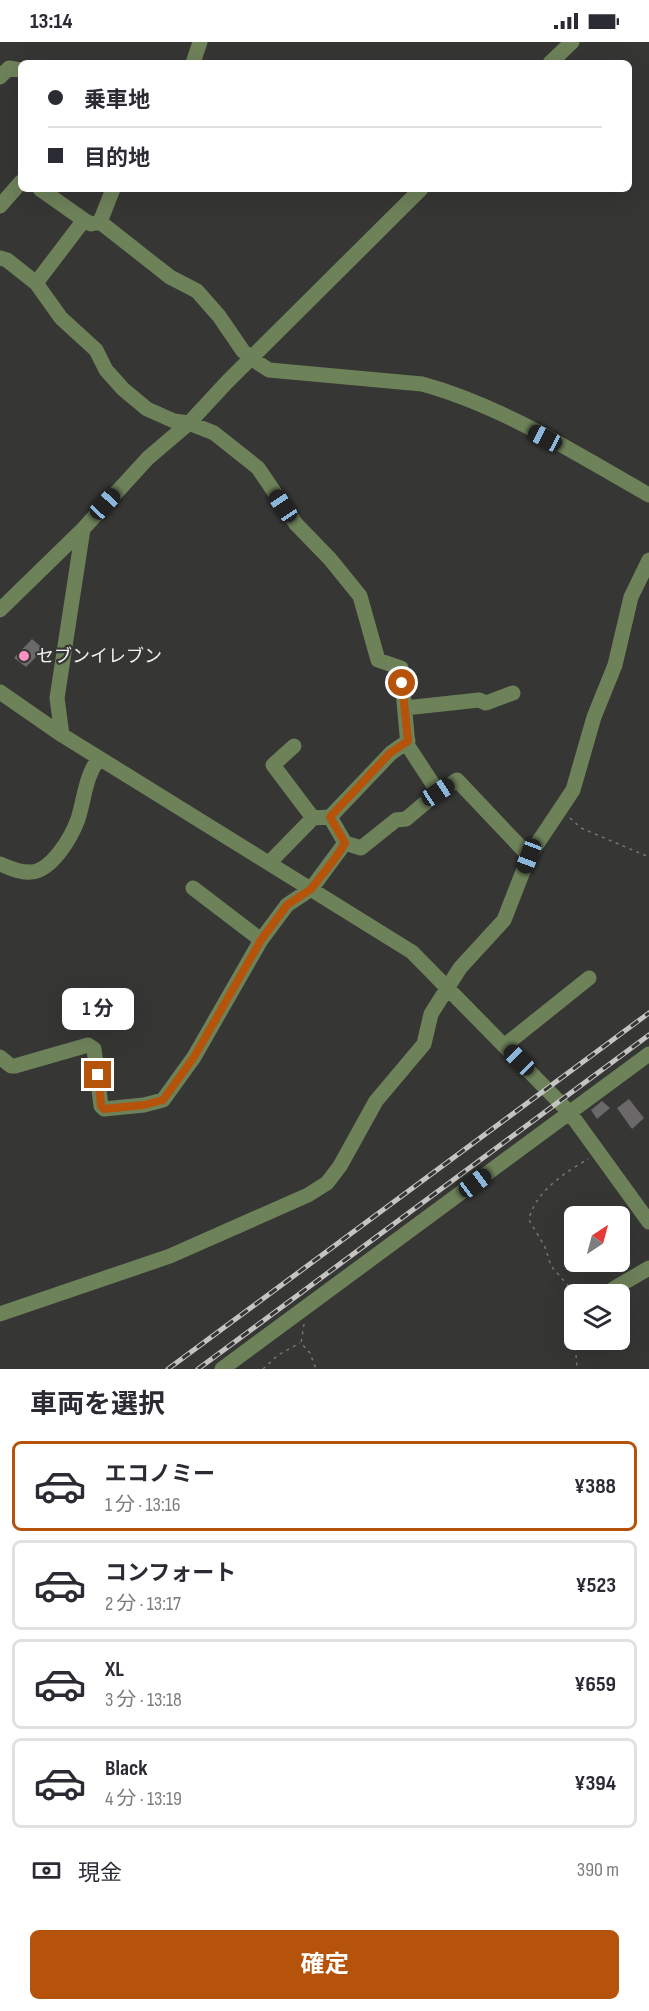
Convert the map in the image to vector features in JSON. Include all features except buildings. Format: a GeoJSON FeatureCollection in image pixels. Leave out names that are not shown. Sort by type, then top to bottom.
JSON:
{"type":"FeatureCollection","features":[{"type":"Feature","properties":{"kind":"street"},"geometry":{"type":"LineString","coordinates":[[194,60],[200,42]]}},
{"type":"Feature","properties":{"kind":"street"},"geometry":{"type":"LineString","coordinates":[[553,60],[572,42]]}},
{"type":"Feature","properties":{"kind":"street"},"geometry":{"type":"LineString","coordinates":[[0,77],[9,68],[18,70]]}},
{"type":"Feature","properties":{"kind":"street"},"geometry":{"type":"LineString","coordinates":[[0,206],[18,185]]}},
{"type":"Feature","properties":{"kind":"street"},"geometry":{"type":"LineString","coordinates":[[45,192],[92,221],[170,277],[197,291],[252,359],[269,370],[422,384],[443,390],[490,407],[649,495]]}},
{"type":"Feature","properties":{"kind":"street"},"geometry":{"type":"LineString","coordinates":[[36,283],[92,221],[111,192]]}},
{"type":"Feature","properties":{"kind":"street"},"geometry":{"type":"LineString","coordinates":[[0,610],[82,529],[148,458],[189,423],[227,382],[418,192]]}},
{"type":"Feature","properties":{"kind":"street"},"geometry":{"type":"LineString","coordinates":[[0,258],[7,260],[36,283],[61,318],[96,350],[106,370],[123,389],[147,409],[174,421],[189,423],[214,434],[258,468],[296,524],[330,559],[360,596],[378,660],[401,668],[408,746],[438,792]]}},
{"type":"Feature","properties":{"kind":"street"},"geometry":{"type":"LineString","coordinates":[[62,735],[57,698],[82,529]]}},
{"type":"Feature","properties":{"kind":"street"},"geometry":{"type":"LineString","coordinates":[[0,1314],[170,1256],[308,1195],[327,1183],[340,1166],[376,1101],[424,1044],[431,1014],[460,968],[504,920],[529,856],[573,790],[594,717],[615,665],[631,597],[649,560]]}},
{"type":"Feature","properties":{"kind":"street"},"geometry":{"type":"LineString","coordinates":[[0,692],[62,735],[412,952],[570,1113],[649,1222]]}},
{"type":"Feature","properties":{"kind":"street"},"geometry":{"type":"LineString","coordinates":[[405,708],[480,700],[486,703],[513,693]]}},
{"type":"Feature","properties":{"kind":"street"},"geometry":{"type":"LineString","coordinates":[[269,863],[313,818],[330,817],[390,753],[408,741]]}},
{"type":"Feature","properties":{"kind":"street"},"geometry":{"type":"LineString","coordinates":[[294,746],[273,765],[313,818]]}},
{"type":"Feature","properties":{"kind":"street"},"geometry":{"type":"LineString","coordinates":[[0,864],[16,871],[33,872],[49,864],[63,849],[78,820],[90,770],[99,758]]}},
{"type":"Feature","properties":{"kind":"street"},"geometry":{"type":"LineString","coordinates":[[330,817],[345,843],[361,849],[396,820],[406,819],[438,792],[457,780],[529,856]]}},
{"type":"Feature","properties":{"kind":"street"},"geometry":{"type":"LineString","coordinates":[[0,1057],[11,1066],[15,1066],[88,1045],[94,1049],[101,1106],[104,1109],[144,1105],[163,1100],[194,1057],[261,940],[287,905],[311,889],[345,843]]}},
{"type":"Feature","properties":{"kind":"street"},"geometry":{"type":"LineString","coordinates":[[193,888],[261,940]]}},
{"type":"Feature","properties":{"kind":"street"},"geometry":{"type":"LineString","coordinates":[[504,1046],[589,978]]}},
{"type":"Feature","properties":{"kind":"street"},"geometry":{"type":"LineString","coordinates":[[222,1369],[649,1054]]}},
{"type":"Feature","properties":{"kind":"street"},"geometry":{"type":"LineString","coordinates":[[623,1284],[649,1268]]}},
{"type":"Feature","properties":{"kind":"path"},"geometry":{"type":"LineString","coordinates":[[561,810],[581,828],[649,857]]}},
{"type":"Feature","properties":{"kind":"path"},"geometry":{"type":"LineString","coordinates":[[567,1284],[551,1266],[545,1246],[529,1220],[532,1209],[545,1191],[565,1172],[600,1153]]}},
{"type":"Feature","properties":{"kind":"path"},"geometry":{"type":"LineString","coordinates":[[301,1343],[307,1307]]}},
{"type":"Feature","properties":{"kind":"path"},"geometry":{"type":"LineString","coordinates":[[263,1369],[278,1354],[301,1343]]}},
{"type":"Feature","properties":{"kind":"path"},"geometry":{"type":"LineString","coordinates":[[301,1343],[310,1353],[316,1369]]}},
{"type":"Feature","properties":{"kind":"path"},"geometry":{"type":"LineString","coordinates":[[576,1350],[577,1369]]}},
{"type":"Feature","properties":{"kind":"railway"},"geometry":{"type":"LineString","coordinates":[[168,1369],[649,1013]]}},
{"type":"Feature","properties":{"kind":"railway"},"geometry":{"type":"LineString","coordinates":[[198,1369],[649,1035]]}},
{"type":"Feature","properties":{"kind":"place","name":"セブンイレブン"},"geometry":{"type":"Point","coordinates":[24,656]}},
{"type":"Feature","properties":{"kind":"route"},"geometry":{"type":"LineString","coordinates":[[98,1075],[101,1106],[104,1109],[144,1105],[163,1100],[194,1057],[261,940],[287,905],[311,889],[345,843],[330,817],[390,753],[408,741],[402,683]]}}]}
